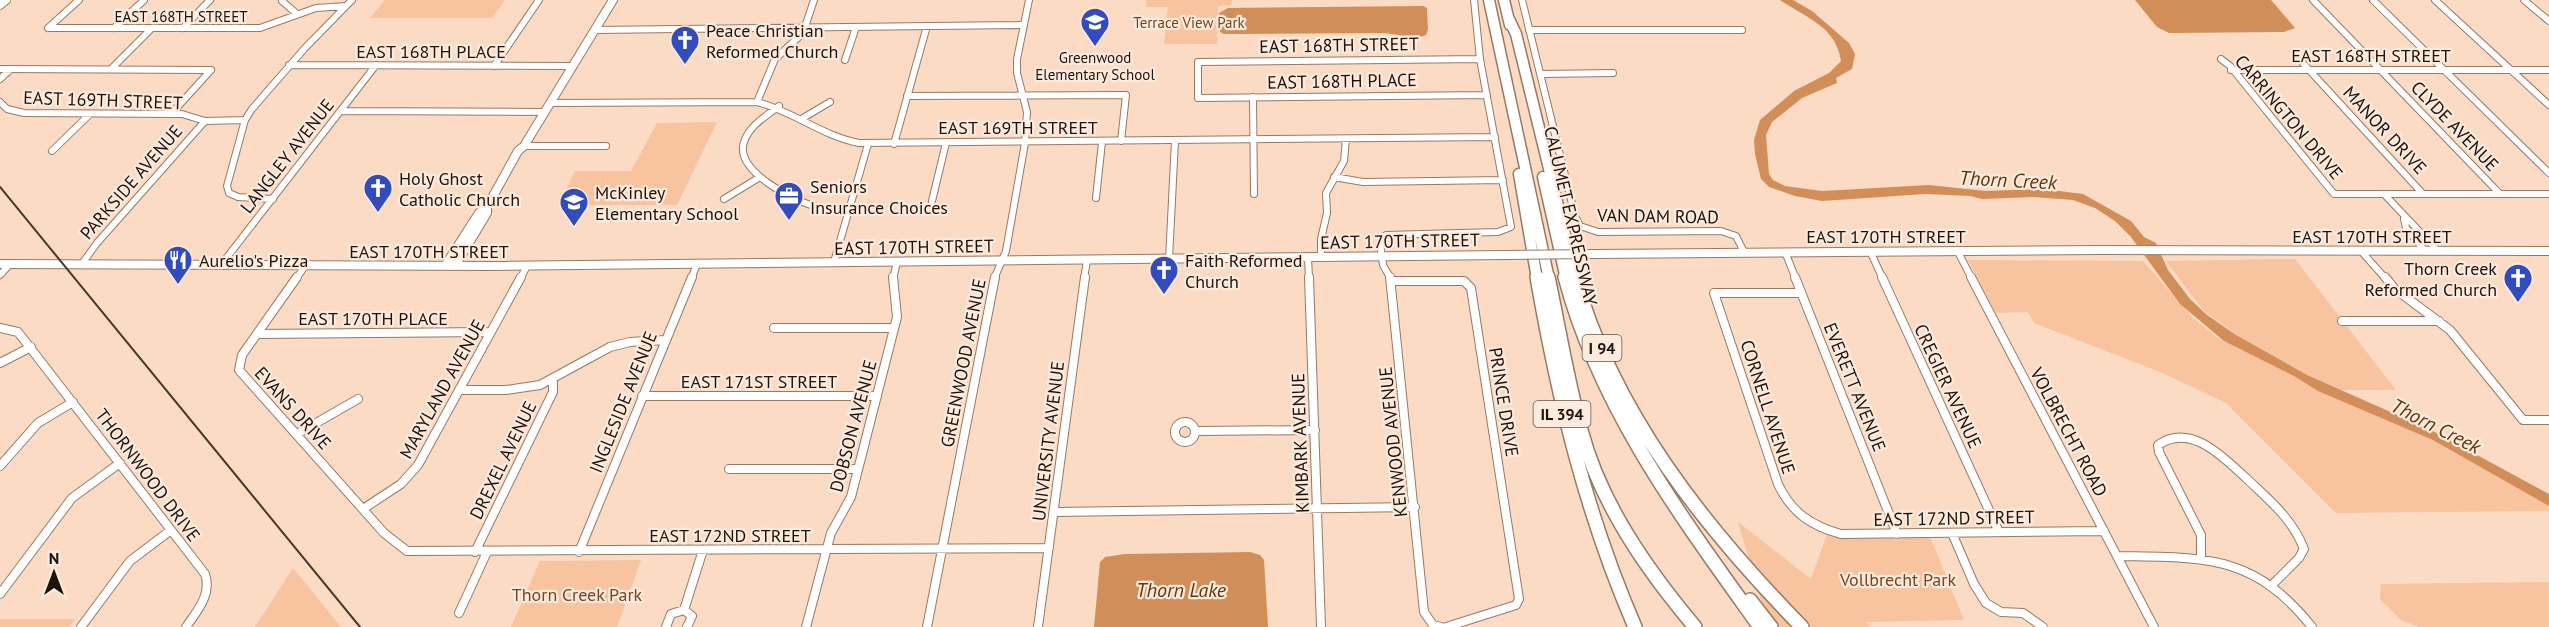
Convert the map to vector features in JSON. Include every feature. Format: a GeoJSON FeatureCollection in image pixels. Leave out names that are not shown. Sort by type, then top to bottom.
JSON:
{"type":"FeatureCollection","features":[{"type":"Feature","properties":{"kind":"highway","name":"I 94"},"geometry":{"type":"LineString","coordinates":[[1489,0],[1581,431],[1618,518],[1646,561],[1693,624]]}},
{"type":"Feature","properties":{"kind":"highway","name":"I 94"},"geometry":{"type":"LineString","coordinates":[[1504,0],[1508,17],[1516,34],[1572,267],[1594,330],[1618,384],[1670,470],[1703,515],[1749,571],[1802,627]]}},
{"type":"Feature","properties":{"kind":"highway","name":"CALUMET EXPRESSWAY"},"geometry":{"type":"LineString","coordinates":[[1508,17],[1563,266],[1580,327],[1622,420],[1670,502],[1760,627]]}},
{"type":"Feature","properties":{"kind":"highway","name":"IL 394"},"geometry":{"type":"LineString","coordinates":[[1502,63],[1504,91],[1562,416],[1570,449],[1603,543],[1638,624]]}},
{"type":"Feature","properties":{"kind":"highway"},"geometry":{"type":"LineString","coordinates":[[1670,502],[1771,627]]}},
{"type":"Feature","properties":{"kind":"street"},"geometry":{"type":"LineString","coordinates":[[0,6],[6,0]]}},
{"type":"Feature","properties":{"kind":"street","name":"EAST 168TH STREET"},"geometry":{"type":"LineString","coordinates":[[79,0],[48,28],[260,28],[316,8],[346,6]]}},
{"type":"Feature","properties":{"kind":"street"},"geometry":{"type":"LineString","coordinates":[[114,28],[144,0]]}},
{"type":"Feature","properties":{"kind":"street"},"geometry":{"type":"LineString","coordinates":[[183,28],[210,0]]}},
{"type":"Feature","properties":{"kind":"street"},"geometry":{"type":"LineString","coordinates":[[273,199],[238,197],[230,193],[227,186],[245,120],[289,65],[352,0]]}},
{"type":"Feature","properties":{"kind":"street"},"geometry":{"type":"LineString","coordinates":[[494,66],[539,0]]}},
{"type":"Feature","properties":{"kind":"street"},"geometry":{"type":"LineString","coordinates":[[445,266],[479,213],[487,207],[524,151],[524,146],[544,112],[613,0]]}},
{"type":"Feature","properties":{"kind":"street"},"geometry":{"type":"LineString","coordinates":[[757,102],[775,60],[797,40],[805,28],[814,0]]}},
{"type":"Feature","properties":{"kind":"street","name":"GREENWOOD AVENUE"},"geometry":{"type":"LineString","coordinates":[[927,627],[996,271],[1006,251],[1025,143],[1027,112],[1017,66],[1029,0]]}},
{"type":"Feature","properties":{"kind":"street"},"geometry":{"type":"LineString","coordinates":[[1381,256],[1381,240],[1389,234],[1490,232],[1509,229],[1511,220],[1480,59],[1474,0]]}},
{"type":"Feature","properties":{"kind":"street","name":"VAN DAM ROAD"},"geometry":{"type":"LineString","coordinates":[[1522,0],[1576,219],[1580,226],[1598,232],[1721,231],[1736,236],[1744,252]]}},
{"type":"Feature","properties":{"kind":"street","name":"CLYDE AVENUE"},"geometry":{"type":"LineString","coordinates":[[2313,0],[2499,194]]}},
{"type":"Feature","properties":{"kind":"street"},"geometry":{"type":"LineString","coordinates":[[2373,0],[2549,173]]}},
{"type":"Feature","properties":{"kind":"street"},"geometry":{"type":"LineString","coordinates":[[2435,0],[2549,105]]}},
{"type":"Feature","properties":{"kind":"street"},"geometry":{"type":"LineString","coordinates":[[2524,0],[2549,21]]}},
{"type":"Feature","properties":{"kind":"street"},"geometry":{"type":"LineString","coordinates":[[282,1],[297,14]]}},
{"type":"Feature","properties":{"kind":"street"},"geometry":{"type":"LineString","coordinates":[[595,30],[1023,25]]}},
{"type":"Feature","properties":{"kind":"street"},"geometry":{"type":"LineString","coordinates":[[894,144],[927,26]]}},
{"type":"Feature","properties":{"kind":"street"},"geometry":{"type":"LineString","coordinates":[[844,60],[856,27]]}},
{"type":"Feature","properties":{"kind":"street"},"geometry":{"type":"LineString","coordinates":[[0,69],[111,69],[152,28]]}},
{"type":"Feature","properties":{"kind":"street"},"geometry":{"type":"LineString","coordinates":[[1529,30],[1742,30]]}},
{"type":"Feature","properties":{"kind":"street","name":"EAST 168TH STREET"},"geometry":{"type":"LineString","coordinates":[[1198,98],[1198,62],[1480,59]]}},
{"type":"Feature","properties":{"kind":"street","name":"CARRINGTON DRIVE"},"geometry":{"type":"LineString","coordinates":[[2221,59],[2334,194],[2384,194]]}},
{"type":"Feature","properties":{"kind":"street","name":"MANOR DRIVE"},"geometry":{"type":"LineString","coordinates":[[2300,60],[2423,194]]}},
{"type":"Feature","properties":{"kind":"street","name":"EAST 168TH PLACE"},"geometry":{"type":"LineString","coordinates":[[289,65],[572,66]]}},
{"type":"Feature","properties":{"kind":"street","name":"LANGLEY AVENUE"},"geometry":{"type":"LineString","coordinates":[[221,265],[376,65]]}},
{"type":"Feature","properties":{"kind":"street","name":"EAST 169TH STREET"},"geometry":{"type":"LineString","coordinates":[[0,79],[11,69]]}},
{"type":"Feature","properties":{"kind":"street","name":"PARKSIDE AVENUE"},"geometry":{"type":"LineString","coordinates":[[111,69],[212,70],[171,114]]}},
{"type":"Feature","properties":{"kind":"street","name":"EAST 168TH STREET"},"geometry":{"type":"LineString","coordinates":[[2231,70],[2549,70]]}},
{"type":"Feature","properties":{"kind":"street"},"geometry":{"type":"LineString","coordinates":[[1541,74],[1613,73]]}},
{"type":"Feature","properties":{"kind":"street"},"geometry":{"type":"LineString","coordinates":[[907,96],[1126,95],[1121,141]]}},
{"type":"Feature","properties":{"kind":"street","name":"EAST 168TH PLACE"},"geometry":{"type":"LineString","coordinates":[[1198,98],[1487,95]]}},
{"type":"Feature","properties":{"kind":"street"},"geometry":{"type":"LineString","coordinates":[[1253,97],[1254,194]]}},
{"type":"Feature","properties":{"kind":"street","name":"EAST 169TH STREET"},"geometry":{"type":"LineString","coordinates":[[0,102],[7,109],[18,113],[171,114],[205,121],[245,120]]}},
{"type":"Feature","properties":{"kind":"street","name":"EAST 169TH STREET"},"geometry":{"type":"LineString","coordinates":[[550,103],[757,102],[778,106],[841,140],[868,144],[1495,137]]}},
{"type":"Feature","properties":{"kind":"street"},"geometry":{"type":"LineString","coordinates":[[803,118],[830,102]]}},
{"type":"Feature","properties":{"kind":"street"},"geometry":{"type":"LineString","coordinates":[[778,106],[754,125],[743,142],[744,162],[760,177],[810,207],[849,211]]}},
{"type":"Feature","properties":{"kind":"street"},"geometry":{"type":"LineString","coordinates":[[341,111],[544,112]]}},
{"type":"Feature","properties":{"kind":"street"},"geometry":{"type":"LineString","coordinates":[[52,151],[90,114]]}},
{"type":"Feature","properties":{"kind":"street","name":"PARKSIDE AVENUE"},"geometry":{"type":"LineString","coordinates":[[81,265],[97,243],[205,121]]}},
{"type":"Feature","properties":{"kind":"street"},"geometry":{"type":"LineString","coordinates":[[1321,257],[1321,239],[1327,213],[1326,193],[1346,156],[1346,139]]}},
{"type":"Feature","properties":{"kind":"street"},"geometry":{"type":"LineString","coordinates":[[1169,259],[1175,141]]}},
{"type":"Feature","properties":{"kind":"street"},"geometry":{"type":"LineString","coordinates":[[1096,198],[1102,142]]}},
{"type":"Feature","properties":{"kind":"street"},"geometry":{"type":"LineString","coordinates":[[932,201],[946,143]]}},
{"type":"Feature","properties":{"kind":"street"},"geometry":{"type":"LineString","coordinates":[[834,262],[868,144]]}},
{"type":"Feature","properties":{"kind":"street"},"geometry":{"type":"LineString","coordinates":[[524,146],[606,146]]}},
{"type":"Feature","properties":{"kind":"street"},"geometry":{"type":"LineString","coordinates":[[724,199],[760,177]]}},
{"type":"Feature","properties":{"kind":"street"},"geometry":{"type":"LineString","coordinates":[[1334,177],[1363,182],[1503,180]]}},
{"type":"Feature","properties":{"kind":"street"},"geometry":{"type":"LineString","coordinates":[[2384,194],[2549,194]]}},
{"type":"Feature","properties":{"kind":"street"},"geometry":{"type":"LineString","coordinates":[[2384,194],[2404,219],[2406,228],[2426,251]]}},
{"type":"Feature","properties":{"kind":"street"},"geometry":{"type":"LineString","coordinates":[[455,266],[487,213],[487,207]]}},
{"type":"Feature","properties":{"kind":"street"},"geometry":{"type":"LineString","coordinates":[[2404,219],[2413,222],[2438,251]]}},
{"type":"Feature","properties":{"kind":"street","name":"EAST 170TH STREET"},"geometry":{"type":"LineString","coordinates":[[0,264],[527,266],[1957,250],[2549,251]]}},
{"type":"Feature","properties":{"kind":"street","name":"VOLBRECHT ROAD"},"geometry":{"type":"LineString","coordinates":[[1957,250],[2154,627]]}},
{"type":"Feature","properties":{"kind":"street","name":"CREGIER AVENUE"},"geometry":{"type":"LineString","coordinates":[[1870,251],[1999,532]]}},
{"type":"Feature","properties":{"kind":"street"},"geometry":{"type":"LineString","coordinates":[[2361,251],[2388,283],[2439,321],[2523,420],[2549,420]]}},
{"type":"Feature","properties":{"kind":"street","name":"EVERETT AVENUE"},"geometry":{"type":"LineString","coordinates":[[1785,252],[1897,534]]}},
{"type":"Feature","properties":{"kind":"street","name":"KENWOOD AVENUE"},"geometry":{"type":"LineString","coordinates":[[1381,256],[1392,281],[1424,612],[1437,626]]}},
{"type":"Feature","properties":{"kind":"street","name":"KIMBARK AVENUE"},"geometry":{"type":"LineString","coordinates":[[1308,257],[1321,627]]}},
{"type":"Feature","properties":{"kind":"street","name":"UNIVERSITY AVENUE"},"geometry":{"type":"LineString","coordinates":[[1038,627],[1087,260]]}},
{"type":"Feature","properties":{"kind":"street","name":"DOBSON AVENUE"},"geometry":{"type":"LineString","coordinates":[[806,627],[834,527],[848,505],[894,328],[897,312],[893,277],[897,262]]}},
{"type":"Feature","properties":{"kind":"street"},"geometry":{"type":"LineString","coordinates":[[0,276],[10,264]]}},
{"type":"Feature","properties":{"kind":"street","name":"INGLESIDE AVENUE"},"geometry":{"type":"LineString","coordinates":[[579,552],[697,264]]}},
{"type":"Feature","properties":{"kind":"street","name":"EVANS DRIVE"},"geometry":{"type":"LineString","coordinates":[[304,266],[240,359],[239,370],[396,544],[412,552]]}},
{"type":"Feature","properties":{"kind":"street","name":"MARYLAND AVENUE"},"geometry":{"type":"LineString","coordinates":[[363,509],[413,472],[527,266]]}},
{"type":"Feature","properties":{"kind":"street","name":"PRINCE DRIVE"},"geometry":{"type":"LineString","coordinates":[[1392,281],[1458,280],[1470,284],[1518,603],[1446,627]]}},
{"type":"Feature","properties":{"kind":"street","name":"CORNELL AVENUE"},"geometry":{"type":"LineString","coordinates":[[1801,293],[1714,293],[1778,484],[1789,506],[1807,522]]}},
{"type":"Feature","properties":{"kind":"street"},"geometry":{"type":"LineString","coordinates":[[2342,321],[2439,321]]}},
{"type":"Feature","properties":{"kind":"street"},"geometry":{"type":"LineString","coordinates":[[0,328],[18,332],[31,347],[0,363]]}},
{"type":"Feature","properties":{"kind":"street"},"geometry":{"type":"LineString","coordinates":[[774,328],[894,328]]}},
{"type":"Feature","properties":{"kind":"street","name":"EAST 170TH PLACE"},"geometry":{"type":"LineString","coordinates":[[257,334],[490,332]]}},
{"type":"Feature","properties":{"kind":"street"},"geometry":{"type":"LineString","coordinates":[[460,390],[514,389],[553,381],[577,363],[610,345],[629,340],[665,340]]}},
{"type":"Feature","properties":{"kind":"street","name":"THORNWOOD DRIVE"},"geometry":{"type":"LineString","coordinates":[[31,347],[208,581],[207,594],[186,627]]}},
{"type":"Feature","properties":{"kind":"street","name":"DREXEL AVENUE"},"geometry":{"type":"LineString","coordinates":[[475,552],[553,392],[553,381]]}},
{"type":"Feature","properties":{"kind":"street","name":"EAST 171ST STREET"},"geometry":{"type":"LineString","coordinates":[[642,396],[877,396]]}},
{"type":"Feature","properties":{"kind":"street"},"geometry":{"type":"LineString","coordinates":[[297,434],[358,399]]}},
{"type":"Feature","properties":{"kind":"street"},"geometry":{"type":"LineString","coordinates":[[0,466],[38,423],[73,402]]}},
{"type":"Feature","properties":{"kind":"street"},"geometry":{"type":"LineString","coordinates":[[1197,431],[1315,430]]}},
{"type":"Feature","properties":{"kind":"street"},"geometry":{"type":"LineString","coordinates":[[2201,558],[2202,537],[2182,494],[2158,456],[2157,450],[2161,442],[2185,439],[2214,447],[2286,514],[2297,530],[2304,549],[2300,558],[2273,584]]}},
{"type":"Feature","properties":{"kind":"street"},"geometry":{"type":"LineString","coordinates":[[0,594],[72,498],[120,463]]}},
{"type":"Feature","properties":{"kind":"street"},"geometry":{"type":"LineString","coordinates":[[729,470],[858,469]]}},
{"type":"Feature","properties":{"kind":"street"},"geometry":{"type":"LineString","coordinates":[[1054,512],[1415,507]]}},
{"type":"Feature","properties":{"kind":"street","name":"EAST 172ND STREET"},"geometry":{"type":"LineString","coordinates":[[1807,522],[1841,534],[2104,531]]}},
{"type":"Feature","properties":{"kind":"street"},"geometry":{"type":"LineString","coordinates":[[81,627],[126,563],[142,548],[171,530]]}},
{"type":"Feature","properties":{"kind":"street"},"geometry":{"type":"LineString","coordinates":[[1952,533],[1974,584],[1986,603],[2001,612],[2023,613],[2043,627]]}},
{"type":"Feature","properties":{"kind":"street","name":"EAST 172ND STREET"},"geometry":{"type":"LineString","coordinates":[[412,552],[1049,548]]}},
{"type":"Feature","properties":{"kind":"street"},"geometry":{"type":"LineString","coordinates":[[666,627],[668,617],[684,610],[703,550]]}},
{"type":"Feature","properties":{"kind":"street"},"geometry":{"type":"LineString","coordinates":[[459,613],[487,552]]}},
{"type":"Feature","properties":{"kind":"street"},"geometry":{"type":"LineString","coordinates":[[2117,556],[2201,558],[2239,566],[2273,584],[2289,598],[2312,627]]}},
{"type":"Feature","properties":{"kind":"street"},"geometry":{"type":"LineString","coordinates":[[684,610],[692,616],[687,627]]}},
{"type":"Feature","properties":{"kind":"green space"},"geometry":{"type":"Polygon","coordinates":[[[385,0],[505,0],[492,18],[370,18],[385,0]]]}},
{"type":"Feature","properties":{"kind":"green space","name":"Terrace View Park"},"geometry":{"type":"Polygon","coordinates":[[[1146,0],[1232,0],[1231,5],[1218,6],[1217,44],[1164,44],[1168,7],[1146,7],[1146,0]]]}},
{"type":"Feature","properties":{"kind":"green space"},"geometry":{"type":"Polygon","coordinates":[[[717,122],[677,205],[559,205],[575,171],[631,171],[657,123],[717,122]]]}},
{"type":"Feature","properties":{"kind":"green space"},"geometry":{"type":"Polygon","coordinates":[[[2295,259],[2396,390],[2336,390],[2256,349],[2203,310],[2166,261],[2295,259]]]}},
{"type":"Feature","properties":{"kind":"green space"},"geometry":{"type":"Polygon","coordinates":[[[1968,260],[2143,261],[2191,316],[2216,337],[2314,385],[2390,418],[2515,480],[2549,502],[2549,511],[2336,513],[2226,403],[2160,372],[2034,323],[2028,312],[1996,313],[1968,260]]]}},
{"type":"Feature","properties":{"kind":"green space","name":"Vollbrecht Park"},"geometry":{"type":"Polygon","coordinates":[[[1738,522],[1811,579],[1827,534],[1847,539],[1930,537],[1964,620],[1866,622],[1871,627],[1769,627],[1738,522]]]}},
{"type":"Feature","properties":{"kind":"green space","name":"Thorn Creek Park"},"geometry":{"type":"Polygon","coordinates":[[[641,560],[617,627],[511,627],[540,561],[641,560]]]}},
{"type":"Feature","properties":{"kind":"green space"},"geometry":{"type":"Polygon","coordinates":[[[293,568],[341,627],[255,627],[293,568]]]}},
{"type":"Feature","properties":{"kind":"green space"},"geometry":{"type":"Polygon","coordinates":[[[2549,582],[2549,627],[2419,627],[2401,620],[2380,599],[2381,584],[2549,582]]]}},
{"type":"Feature","properties":{"kind":"green space"},"geometry":{"type":"Polygon","coordinates":[[[0,619],[75,619],[69,627],[0,627],[0,619]]]}},
{"type":"Feature","properties":{"kind":"water"},"geometry":{"type":"Polygon","coordinates":[[[1780,0],[1793,0],[1812,11],[1849,43],[1855,54],[1852,69],[1836,78],[1837,83],[1802,98],[1772,122],[1766,135],[1769,174],[1773,180],[1785,186],[1822,191],[1929,185],[1986,191],[2043,189],[2083,194],[2131,221],[2144,237],[2156,243],[2168,270],[2190,299],[2207,315],[2236,335],[2307,375],[2429,429],[2549,494],[2549,506],[2433,440],[2318,391],[2294,376],[2224,341],[2180,304],[2131,237],[2115,221],[2095,208],[2073,200],[2034,197],[1982,199],[1970,196],[1925,194],[1822,201],[1795,196],[1769,187],[1761,179],[1755,154],[1754,140],[1760,120],[1794,91],[1829,73],[1841,61],[1833,39],[1826,31],[1780,0]]]}},
{"type":"Feature","properties":{"kind":"water"},"geometry":{"type":"Polygon","coordinates":[[[2135,0],[2271,0],[2295,28],[2284,32],[2169,33],[2157,27],[2135,0]]]}},
{"type":"Feature","properties":{"kind":"water"},"geometry":{"type":"Polygon","coordinates":[[[1423,6],[1427,8],[1428,29],[1426,35],[1417,38],[1385,33],[1224,34],[1220,32],[1219,13],[1228,8],[1423,6]]]}},
{"type":"Feature","properties":{"kind":"water","name":"Thorn Lake"},"geometry":{"type":"Polygon","coordinates":[[[1250,552],[1260,555],[1264,560],[1268,627],[1094,627],[1100,562],[1105,557],[1125,554],[1250,552]]]}},
{"type":"Feature","properties":{"kind":"railway"},"geometry":{"type":"LineString","coordinates":[[0,187],[360,627]]}},
{"type":"Feature","properties":{"kind":"place","name":"Greenwood Elementary School"},"geometry":{"type":"Point","coordinates":[1095,48]}},
{"type":"Feature","properties":{"kind":"place","name":"Peace Christian Reformed Church"},"geometry":{"type":"Point","coordinates":[685,66]}},
{"type":"Feature","properties":{"kind":"place","name":"Holy Ghost Catholic Church"},"geometry":{"type":"Point","coordinates":[378,214]}},
{"type":"Feature","properties":{"kind":"place","name":"Seniors Insurance Choices"},"geometry":{"type":"Point","coordinates":[789,222]}},
{"type":"Feature","properties":{"kind":"place","name":"McKinley Elementary School"},"geometry":{"type":"Point","coordinates":[574,228]}},
{"type":"Feature","properties":{"kind":"place","name":"Aurelio's Pizza"},"geometry":{"type":"Point","coordinates":[178,286]}},
{"type":"Feature","properties":{"kind":"place","name":"Faith Reformed Church"},"geometry":{"type":"Point","coordinates":[1164,296]}},
{"type":"Feature","properties":{"kind":"place","name":"Thorn Creek Reformed Church"},"geometry":{"type":"Point","coordinates":[2518,304]}},
{"type":"Feature","properties":{"kind":"water label","name":"Thorn Creek"},"geometry":{"type":"Point","coordinates":[2008,180]}},
{"type":"Feature","properties":{"kind":"water label","name":"Thorn Creek"},"geometry":{"type":"Point","coordinates":[2436,426]}}]}
